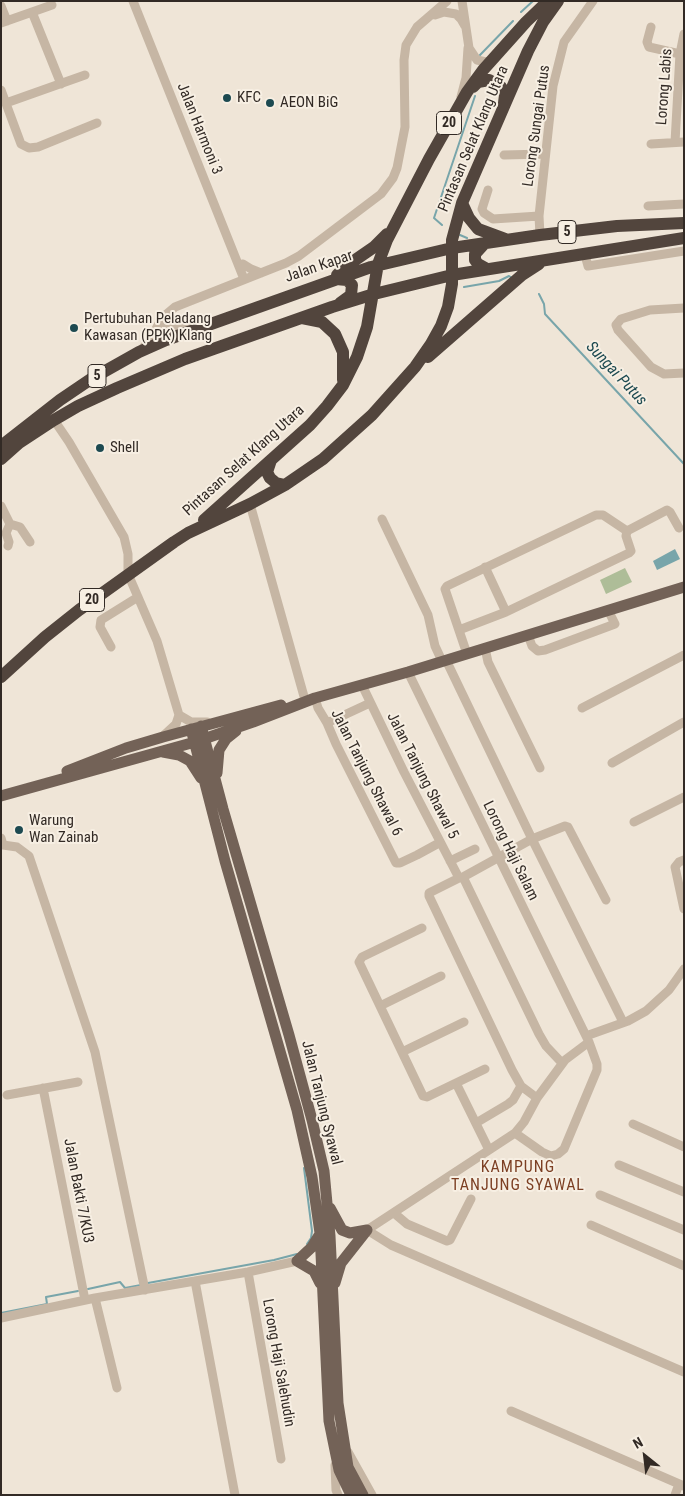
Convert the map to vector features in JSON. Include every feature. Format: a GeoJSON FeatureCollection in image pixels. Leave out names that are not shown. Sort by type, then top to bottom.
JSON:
{"type":"FeatureCollection","features":[{"type":"Feature","properties":{"kind":"highway","name":"Pintasan Selat Klang Utara"},"geometry":{"type":"LineString","coordinates":[[1,677],[49,634],[128,574],[190,531],[310,425],[343,385],[357,358],[367,327],[378,264],[393,226],[428,159],[467,92],[493,58],[548,1]]}},
{"type":"Feature","properties":{"kind":"highway","name":"Pintasan Selat Klang Utara"},"geometry":{"type":"LineString","coordinates":[[190,531],[250,504],[286,485],[323,459],[372,415],[415,367],[431,344],[441,326],[448,307],[452,275],[454,227],[462,203],[504,103],[543,22],[558,1]]}},
{"type":"Feature","properties":{"kind":"highway"},"geometry":{"type":"LineString","coordinates":[[493,58],[492,65],[496,76],[502,78],[514,75],[522,67]]}},
{"type":"Feature","properties":{"kind":"highway"},"geometry":{"type":"LineString","coordinates":[[467,92],[478,82],[489,80],[501,88],[505,95],[504,103]]}},
{"type":"Feature","properties":{"kind":"highway"},"geometry":{"type":"LineString","coordinates":[[462,203],[468,218],[478,229],[509,240]]}},
{"type":"Feature","properties":{"kind":"highway","name":"Jalan Kapar"},"geometry":{"type":"LineString","coordinates":[[1,446],[60,400],[139,352],[204,326],[378,264],[452,248],[540,235],[617,226],[684,223]]}},
{"type":"Feature","properties":{"kind":"highway"},"geometry":{"type":"LineString","coordinates":[[334,279],[345,267],[374,247],[393,226]]}},
{"type":"Feature","properties":{"kind":"highway","name":"5"},"geometry":{"type":"LineString","coordinates":[[1,459],[20,443],[54,420],[102,394],[185,358],[332,307],[374,294],[452,275],[684,238]]}},
{"type":"Feature","properties":{"kind":"highway"},"geometry":{"type":"LineString","coordinates":[[485,243],[475,254],[475,260],[487,269]]}},
{"type":"Feature","properties":{"kind":"highway"},"geometry":{"type":"LineString","coordinates":[[415,367],[522,275],[543,262]]}},
{"type":"Feature","properties":{"kind":"highway"},"geometry":{"type":"LineString","coordinates":[[332,307],[352,295],[353,290],[352,285],[347,280],[334,279]]}},
{"type":"Feature","properties":{"kind":"highway"},"geometry":{"type":"LineString","coordinates":[[302,318],[322,322],[335,334],[343,352],[343,385]]}},
{"type":"Feature","properties":{"kind":"highway"},"geometry":{"type":"LineString","coordinates":[[271,460],[267,472],[270,478],[276,483],[286,485]]}},
{"type":"Feature","properties":{"kind":"main road"},"geometry":{"type":"LineString","coordinates":[[1,795],[126,748],[225,719],[310,699],[408,672],[684,587]]}},
{"type":"Feature","properties":{"kind":"main road"},"geometry":{"type":"LineString","coordinates":[[1,795],[200,740],[253,722],[310,699]]}},
{"type":"Feature","properties":{"kind":"main road"},"geometry":{"type":"LineString","coordinates":[[213,787],[219,750],[226,738],[253,722]]}},
{"type":"Feature","properties":{"kind":"main road","name":"Jalan Tanjung Syawal"},"geometry":{"type":"LineString","coordinates":[[196,727],[311,1117],[324,1171],[330,1236],[327,1289],[327,1403],[339,1446],[339,1470],[352,1493]]}},
{"type":"Feature","properties":{"kind":"main road"},"geometry":{"type":"LineString","coordinates":[[156,752],[179,755],[190,761],[213,787]]}},
{"type":"Feature","properties":{"kind":"main road","name":"Jalan Tanjung Syawal"},"geometry":{"type":"LineString","coordinates":[[213,787],[225,861],[297,1110],[312,1177],[327,1289]]}},
{"type":"Feature","properties":{"kind":"main road"},"geometry":{"type":"LineString","coordinates":[[326,1200],[342,1230],[350,1233],[368,1230]]}},
{"type":"Feature","properties":{"kind":"main road"},"geometry":{"type":"LineString","coordinates":[[320,1233],[312,1246],[297,1261],[314,1272],[327,1289],[341,1263],[368,1230]]}},
{"type":"Feature","properties":{"kind":"street","name":"Jalan Harmoni 3"},"geometry":{"type":"LineString","coordinates":[[133,1],[145,23]]}},
{"type":"Feature","properties":{"kind":"street","name":"Jalan Harmoni 3"},"geometry":{"type":"LineString","coordinates":[[138,1],[145,23],[247,278]]}},
{"type":"Feature","properties":{"kind":"street"},"geometry":{"type":"LineString","coordinates":[[139,352],[150,340],[162,318],[175,306],[261,273],[299,256],[371,202],[388,186],[397,168],[405,127],[404,60],[406,45],[411,35],[447,1]]}},
{"type":"Feature","properties":{"kind":"street"},"geometry":{"type":"LineString","coordinates":[[458,107],[466,78],[468,48],[462,1]]}},
{"type":"Feature","properties":{"kind":"street","name":"Lorong Sungai Putus"},"geometry":{"type":"LineString","coordinates":[[540,235],[539,216],[553,86],[564,42],[593,1]]}},
{"type":"Feature","properties":{"kind":"street"},"geometry":{"type":"LineString","coordinates":[[1,6],[4,22],[52,5]]}},
{"type":"Feature","properties":{"kind":"street"},"geometry":{"type":"LineString","coordinates":[[32,12],[61,84]]}},
{"type":"Feature","properties":{"kind":"street"},"geometry":{"type":"LineString","coordinates":[[426,19],[438,13],[451,12],[461,19],[467,29]]}},
{"type":"Feature","properties":{"kind":"street"},"geometry":{"type":"LineString","coordinates":[[651,27],[648,45],[680,54]]}},
{"type":"Feature","properties":{"kind":"street","name":"Lorong Labis"},"geometry":{"type":"LineString","coordinates":[[680,142],[680,54],[683,37]]}},
{"type":"Feature","properties":{"kind":"street"},"geometry":{"type":"LineString","coordinates":[[468,48],[477,60],[481,62],[493,58]]}},
{"type":"Feature","properties":{"kind":"street"},"geometry":{"type":"LineString","coordinates":[[6,103],[85,75]]}},
{"type":"Feature","properties":{"kind":"street"},"geometry":{"type":"LineString","coordinates":[[1,90],[21,144],[29,148],[38,147],[97,123]]}},
{"type":"Feature","properties":{"kind":"street"},"geometry":{"type":"LineString","coordinates":[[651,144],[680,142]]}},
{"type":"Feature","properties":{"kind":"street"},"geometry":{"type":"LineString","coordinates":[[504,154],[545,154]]}},
{"type":"Feature","properties":{"kind":"street"},"geometry":{"type":"LineString","coordinates":[[488,190],[482,209],[492,219],[539,216]]}},
{"type":"Feature","properties":{"kind":"street"},"geometry":{"type":"LineString","coordinates":[[648,206],[684,204]]}},
{"type":"Feature","properties":{"kind":"street"},"geometry":{"type":"LineString","coordinates":[[660,224],[662,206]]}},
{"type":"Feature","properties":{"kind":"street"},"geometry":{"type":"LineString","coordinates":[[585,255],[588,266],[684,252]]}},
{"type":"Feature","properties":{"kind":"street"},"geometry":{"type":"LineString","coordinates":[[230,285],[238,277],[241,266],[261,273]]}},
{"type":"Feature","properties":{"kind":"street"},"geometry":{"type":"LineString","coordinates":[[684,308],[650,310],[621,319],[616,325],[618,330],[651,367],[664,374],[684,373]]}},
{"type":"Feature","properties":{"kind":"street"},"geometry":{"type":"LineString","coordinates":[[162,318],[166,324],[176,329],[204,326]]}},
{"type":"Feature","properties":{"kind":"street"},"geometry":{"type":"LineString","coordinates":[[54,420],[69,442],[120,530],[128,554],[128,574],[156,641],[179,715],[185,720],[197,723],[225,719]]}},
{"type":"Feature","properties":{"kind":"street","name":"Jalan Tanjung Shawal 6"},"geometry":{"type":"LineString","coordinates":[[250,504],[310,699],[327,723],[394,860],[396,863],[400,863],[439,843]]}},
{"type":"Feature","properties":{"kind":"street"},"geometry":{"type":"LineString","coordinates":[[1,506],[10,524]]}},
{"type":"Feature","properties":{"kind":"street"},"geometry":{"type":"LineString","coordinates":[[627,532],[667,510],[679,528]]}},
{"type":"Feature","properties":{"kind":"street"},"geometry":{"type":"LineString","coordinates":[[466,654],[460,630],[445,589],[447,586],[596,515],[603,515],[627,532]]}},
{"type":"Feature","properties":{"kind":"street"},"geometry":{"type":"LineString","coordinates":[[382,519],[428,616],[435,646],[623,1022]]}},
{"type":"Feature","properties":{"kind":"street"},"geometry":{"type":"LineString","coordinates":[[10,524],[20,526],[30,542]]}},
{"type":"Feature","properties":{"kind":"street"},"geometry":{"type":"LineString","coordinates":[[8,546],[9,542],[6,533],[10,524]]}},
{"type":"Feature","properties":{"kind":"street"},"geometry":{"type":"LineString","coordinates":[[460,630],[506,612],[631,551],[626,536],[627,532]]}},
{"type":"Feature","properties":{"kind":"street"},"geometry":{"type":"LineString","coordinates":[[485,567],[506,612]]}},
{"type":"Feature","properties":{"kind":"street"},"geometry":{"type":"LineString","coordinates":[[111,647],[100,627],[101,620],[138,597]]}},
{"type":"Feature","properties":{"kind":"street"},"geometry":{"type":"LineString","coordinates":[[528,635],[532,646],[538,650],[545,650],[616,624],[608,610]]}},
{"type":"Feature","properties":{"kind":"street"},"geometry":{"type":"LineString","coordinates":[[485,648],[488,662],[540,768]]}},
{"type":"Feature","properties":{"kind":"street"},"geometry":{"type":"LineString","coordinates":[[582,708],[684,655]]}},
{"type":"Feature","properties":{"kind":"street","name":"Lorong Haji Salam"},"geometry":{"type":"LineString","coordinates":[[408,672],[587,1040],[598,1070],[564,1149],[558,1154],[551,1156],[542,1152],[515,1133]]}},
{"type":"Feature","properties":{"kind":"street","name":"Jalan Tanjung Shawal 5"},"geometry":{"type":"LineString","coordinates":[[362,685],[439,843],[461,878],[539,1034],[546,1046],[562,1063]]}},
{"type":"Feature","properties":{"kind":"street"},"geometry":{"type":"LineString","coordinates":[[327,723],[370,703]]}},
{"type":"Feature","properties":{"kind":"street"},"geometry":{"type":"LineString","coordinates":[[163,737],[176,724],[179,715]]}},
{"type":"Feature","properties":{"kind":"street"},"geometry":{"type":"LineString","coordinates":[[612,763],[684,722]]}},
{"type":"Feature","properties":{"kind":"street"},"geometry":{"type":"LineString","coordinates":[[634,822],[684,797]]}},
{"type":"Feature","properties":{"kind":"street"},"geometry":{"type":"LineString","coordinates":[[537,1098],[521,1086],[429,896],[431,891],[461,878],[532,839],[568,826],[606,900]]}},
{"type":"Feature","properties":{"kind":"street"},"geometry":{"type":"LineString","coordinates":[[1,838],[4,845],[17,848],[29,856],[95,1052],[146,1290]]}},
{"type":"Feature","properties":{"kind":"street"},"geometry":{"type":"LineString","coordinates":[[450,861],[475,849]]}},
{"type":"Feature","properties":{"kind":"street"},"geometry":{"type":"LineString","coordinates":[[684,860],[675,867],[684,908]]}},
{"type":"Feature","properties":{"kind":"street"},"geometry":{"type":"LineString","coordinates":[[422,928],[359,959],[425,1097],[485,1070]]}},
{"type":"Feature","properties":{"kind":"street"},"geometry":{"type":"LineString","coordinates":[[684,969],[669,990],[658,1001],[628,1021],[587,1040],[562,1063],[515,1133],[368,1230],[391,1245],[684,1372]]}},
{"type":"Feature","properties":{"kind":"street"},"geometry":{"type":"LineString","coordinates":[[380,1006],[440,976]]}},
{"type":"Feature","properties":{"kind":"street"},"geometry":{"type":"LineString","coordinates":[[402,1052],[464,1022]]}},
{"type":"Feature","properties":{"kind":"street"},"geometry":{"type":"LineString","coordinates":[[7,1094],[78,1082]]}},
{"type":"Feature","properties":{"kind":"street"},"geometry":{"type":"LineString","coordinates":[[456,1083],[489,1150]]}},
{"type":"Feature","properties":{"kind":"street"},"geometry":{"type":"LineString","coordinates":[[476,1122],[508,1104],[521,1086]]}},
{"type":"Feature","properties":{"kind":"street","name":"Jalan Bakti 7/KU3"},"geometry":{"type":"LineString","coordinates":[[44,1088],[85,1300]]}},
{"type":"Feature","properties":{"kind":"street"},"geometry":{"type":"LineString","coordinates":[[634,1124],[684,1147]]}},
{"type":"Feature","properties":{"kind":"street"},"geometry":{"type":"LineString","coordinates":[[619,1165],[684,1192]]}},
{"type":"Feature","properties":{"kind":"street"},"geometry":{"type":"LineString","coordinates":[[600,1195],[684,1230]]}},
{"type":"Feature","properties":{"kind":"street"},"geometry":{"type":"LineString","coordinates":[[394,1213],[407,1224],[448,1241],[472,1200]]}},
{"type":"Feature","properties":{"kind":"street"},"geometry":{"type":"LineString","coordinates":[[591,1225],[684,1266]]}},
{"type":"Feature","properties":{"kind":"street"},"geometry":{"type":"LineString","coordinates":[[1,1318],[95,1298],[248,1272],[297,1261]]}},
{"type":"Feature","properties":{"kind":"street","name":"Lorong Haji Salehudin"},"geometry":{"type":"LineString","coordinates":[[248,1272],[281,1459]]}},
{"type":"Feature","properties":{"kind":"street"},"geometry":{"type":"LineString","coordinates":[[195,1281],[235,1495]]}},
{"type":"Feature","properties":{"kind":"street"},"geometry":{"type":"LineString","coordinates":[[95,1298],[117,1388]]}},
{"type":"Feature","properties":{"kind":"street"},"geometry":{"type":"LineString","coordinates":[[511,1411],[682,1485],[675,1495]]}},
{"type":"Feature","properties":{"kind":"street"},"geometry":{"type":"LineString","coordinates":[[339,1446],[372,1495]]}},
{"type":"Feature","properties":{"kind":"green space"},"geometry":{"type":"Polygon","coordinates":[[[625,568],[632,582],[606,594],[600,580],[625,568]]]}},
{"type":"Feature","properties":{"kind":"water"},"geometry":{"type":"Polygon","coordinates":[[[675,549],[680,559],[657,570],[653,561],[675,549]]]}},
{"type":"Feature","properties":{"kind":"waterway"},"geometry":{"type":"LineString","coordinates":[[521,12],[533,1]]}},
{"type":"Feature","properties":{"kind":"waterway"},"geometry":{"type":"LineString","coordinates":[[480,55],[513,21]]}},
{"type":"Feature","properties":{"kind":"waterway"},"geometry":{"type":"LineString","coordinates":[[442,225],[434,218],[475,96]]}},
{"type":"Feature","properties":{"kind":"waterway"},"geometry":{"type":"LineString","coordinates":[[460,235],[467,238]]}},
{"type":"Feature","properties":{"kind":"waterway"},"geometry":{"type":"LineString","coordinates":[[464,287],[499,281],[509,276],[512,278]]}},
{"type":"Feature","properties":{"kind":"waterway","name":"Sungai Putus"},"geometry":{"type":"LineString","coordinates":[[539,294],[544,304],[545,314],[684,464]]}},
{"type":"Feature","properties":{"kind":"waterway"},"geometry":{"type":"LineString","coordinates":[[304,1168],[312,1231],[311,1238],[307,1244]]}},
{"type":"Feature","properties":{"kind":"waterway"},"geometry":{"type":"LineString","coordinates":[[148,1283],[297,1254]]}},
{"type":"Feature","properties":{"kind":"waterway"},"geometry":{"type":"LineString","coordinates":[[88,1289],[120,1282],[125,1288],[141,1285]]}},
{"type":"Feature","properties":{"kind":"waterway"},"geometry":{"type":"LineString","coordinates":[[1,1313],[47,1304],[46,1297],[78,1291]]}},
{"type":"Feature","properties":{"kind":"place","name":"KFC"},"geometry":{"type":"Point","coordinates":[227,98]}},
{"type":"Feature","properties":{"kind":"place","name":"AEON BiG"},"geometry":{"type":"Point","coordinates":[270,103]}},
{"type":"Feature","properties":{"kind":"place","name":"Pertubuhan Peladang Kawasan (PPK) Klang"},"geometry":{"type":"Point","coordinates":[74,328]}},
{"type":"Feature","properties":{"kind":"place","name":"Shell"},"geometry":{"type":"Point","coordinates":[100,448]}},
{"type":"Feature","properties":{"kind":"place","name":"Warung Wan Zainab"},"geometry":{"type":"Point","coordinates":[19,830]}},
{"type":"Feature","properties":{"kind":"district","name":"KAMPUNG TANJUNG SYAWAL"},"geometry":{"type":"Point","coordinates":[518,1177]}}]}
